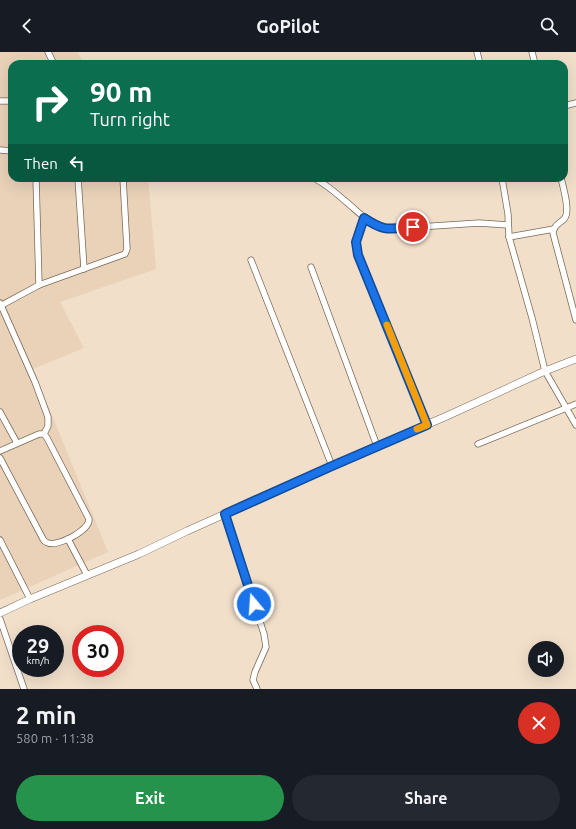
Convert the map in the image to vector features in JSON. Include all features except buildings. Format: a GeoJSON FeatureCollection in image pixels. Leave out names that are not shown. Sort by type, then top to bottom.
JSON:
{"type":"FeatureCollection","features":[{"type":"Feature","properties":{"kind":"street"},"geometry":{"type":"LineString","coordinates":[[36,182],[39,285]]}},
{"type":"Feature","properties":{"kind":"street"},"geometry":{"type":"LineString","coordinates":[[78,182],[84,269]]}},
{"type":"Feature","properties":{"kind":"street"},"geometry":{"type":"LineString","coordinates":[[44,434],[48,426],[48,417],[35,382],[0,305],[39,285],[125,254],[127,249],[123,182]]}},
{"type":"Feature","properties":{"kind":"street"},"geometry":{"type":"LineString","coordinates":[[322,182],[364,218],[377,226],[388,229],[479,223],[508,225]]}},
{"type":"Feature","properties":{"kind":"street"},"geometry":{"type":"LineString","coordinates":[[503,182],[509,237],[546,371],[576,425]]}},
{"type":"Feature","properties":{"kind":"street"},"geometry":{"type":"LineString","coordinates":[[562,182],[567,212],[565,218],[557,223],[553,233],[576,320]]}},
{"type":"Feature","properties":{"kind":"street"},"geometry":{"type":"LineString","coordinates":[[364,218],[356,242],[358,255],[427,425]]}},
{"type":"Feature","properties":{"kind":"street"},"geometry":{"type":"LineString","coordinates":[[509,237],[554,228]]}},
{"type":"Feature","properties":{"kind":"street"},"geometry":{"type":"LineString","coordinates":[[250,260],[332,466]]}},
{"type":"Feature","properties":{"kind":"street"},"geometry":{"type":"LineString","coordinates":[[310,267],[377,446]]}},
{"type":"Feature","properties":{"kind":"street"},"geometry":{"type":"LineString","coordinates":[[0,612],[139,554],[332,466],[576,359]]}},
{"type":"Feature","properties":{"kind":"street"},"geometry":{"type":"LineString","coordinates":[[478,444],[576,404]]}},
{"type":"Feature","properties":{"kind":"street"},"geometry":{"type":"LineString","coordinates":[[0,412],[17,443]]}},
{"type":"Feature","properties":{"kind":"street"},"geometry":{"type":"LineString","coordinates":[[0,451],[39,434],[44,434],[48,438],[89,518],[88,526],[68,539],[50,544],[46,543],[0,458]]}},
{"type":"Feature","properties":{"kind":"street"},"geometry":{"type":"LineString","coordinates":[[225,514],[264,634],[266,647],[253,680],[257,689]]}},
{"type":"Feature","properties":{"kind":"street"},"geometry":{"type":"LineString","coordinates":[[68,539],[87,575]]}},
{"type":"Feature","properties":{"kind":"street"},"geometry":{"type":"LineString","coordinates":[[0,540],[30,599]]}},
{"type":"Feature","properties":{"kind":"street"},"geometry":{"type":"LineString","coordinates":[[0,619],[24,689]]}},
{"type":"Feature","properties":{"kind":"shaded area"},"geometry":{"type":"Polygon","coordinates":[[[0,52],[78,52],[82,60],[8,60],[8,182],[148,182],[156,269],[60,302],[84,348],[33,369],[108,552],[0,600],[0,52]]]}},
{"type":"Feature","properties":{"kind":"slow traffic"},"geometry":{"type":"LineString","coordinates":[[387,325],[427,425],[417,429]]}},
{"type":"Feature","properties":{"kind":"route"},"geometry":{"type":"LineString","coordinates":[[254,604],[225,514],[427,425],[358,255],[356,242],[364,218],[377,226],[388,229],[413,227]]}}]}
